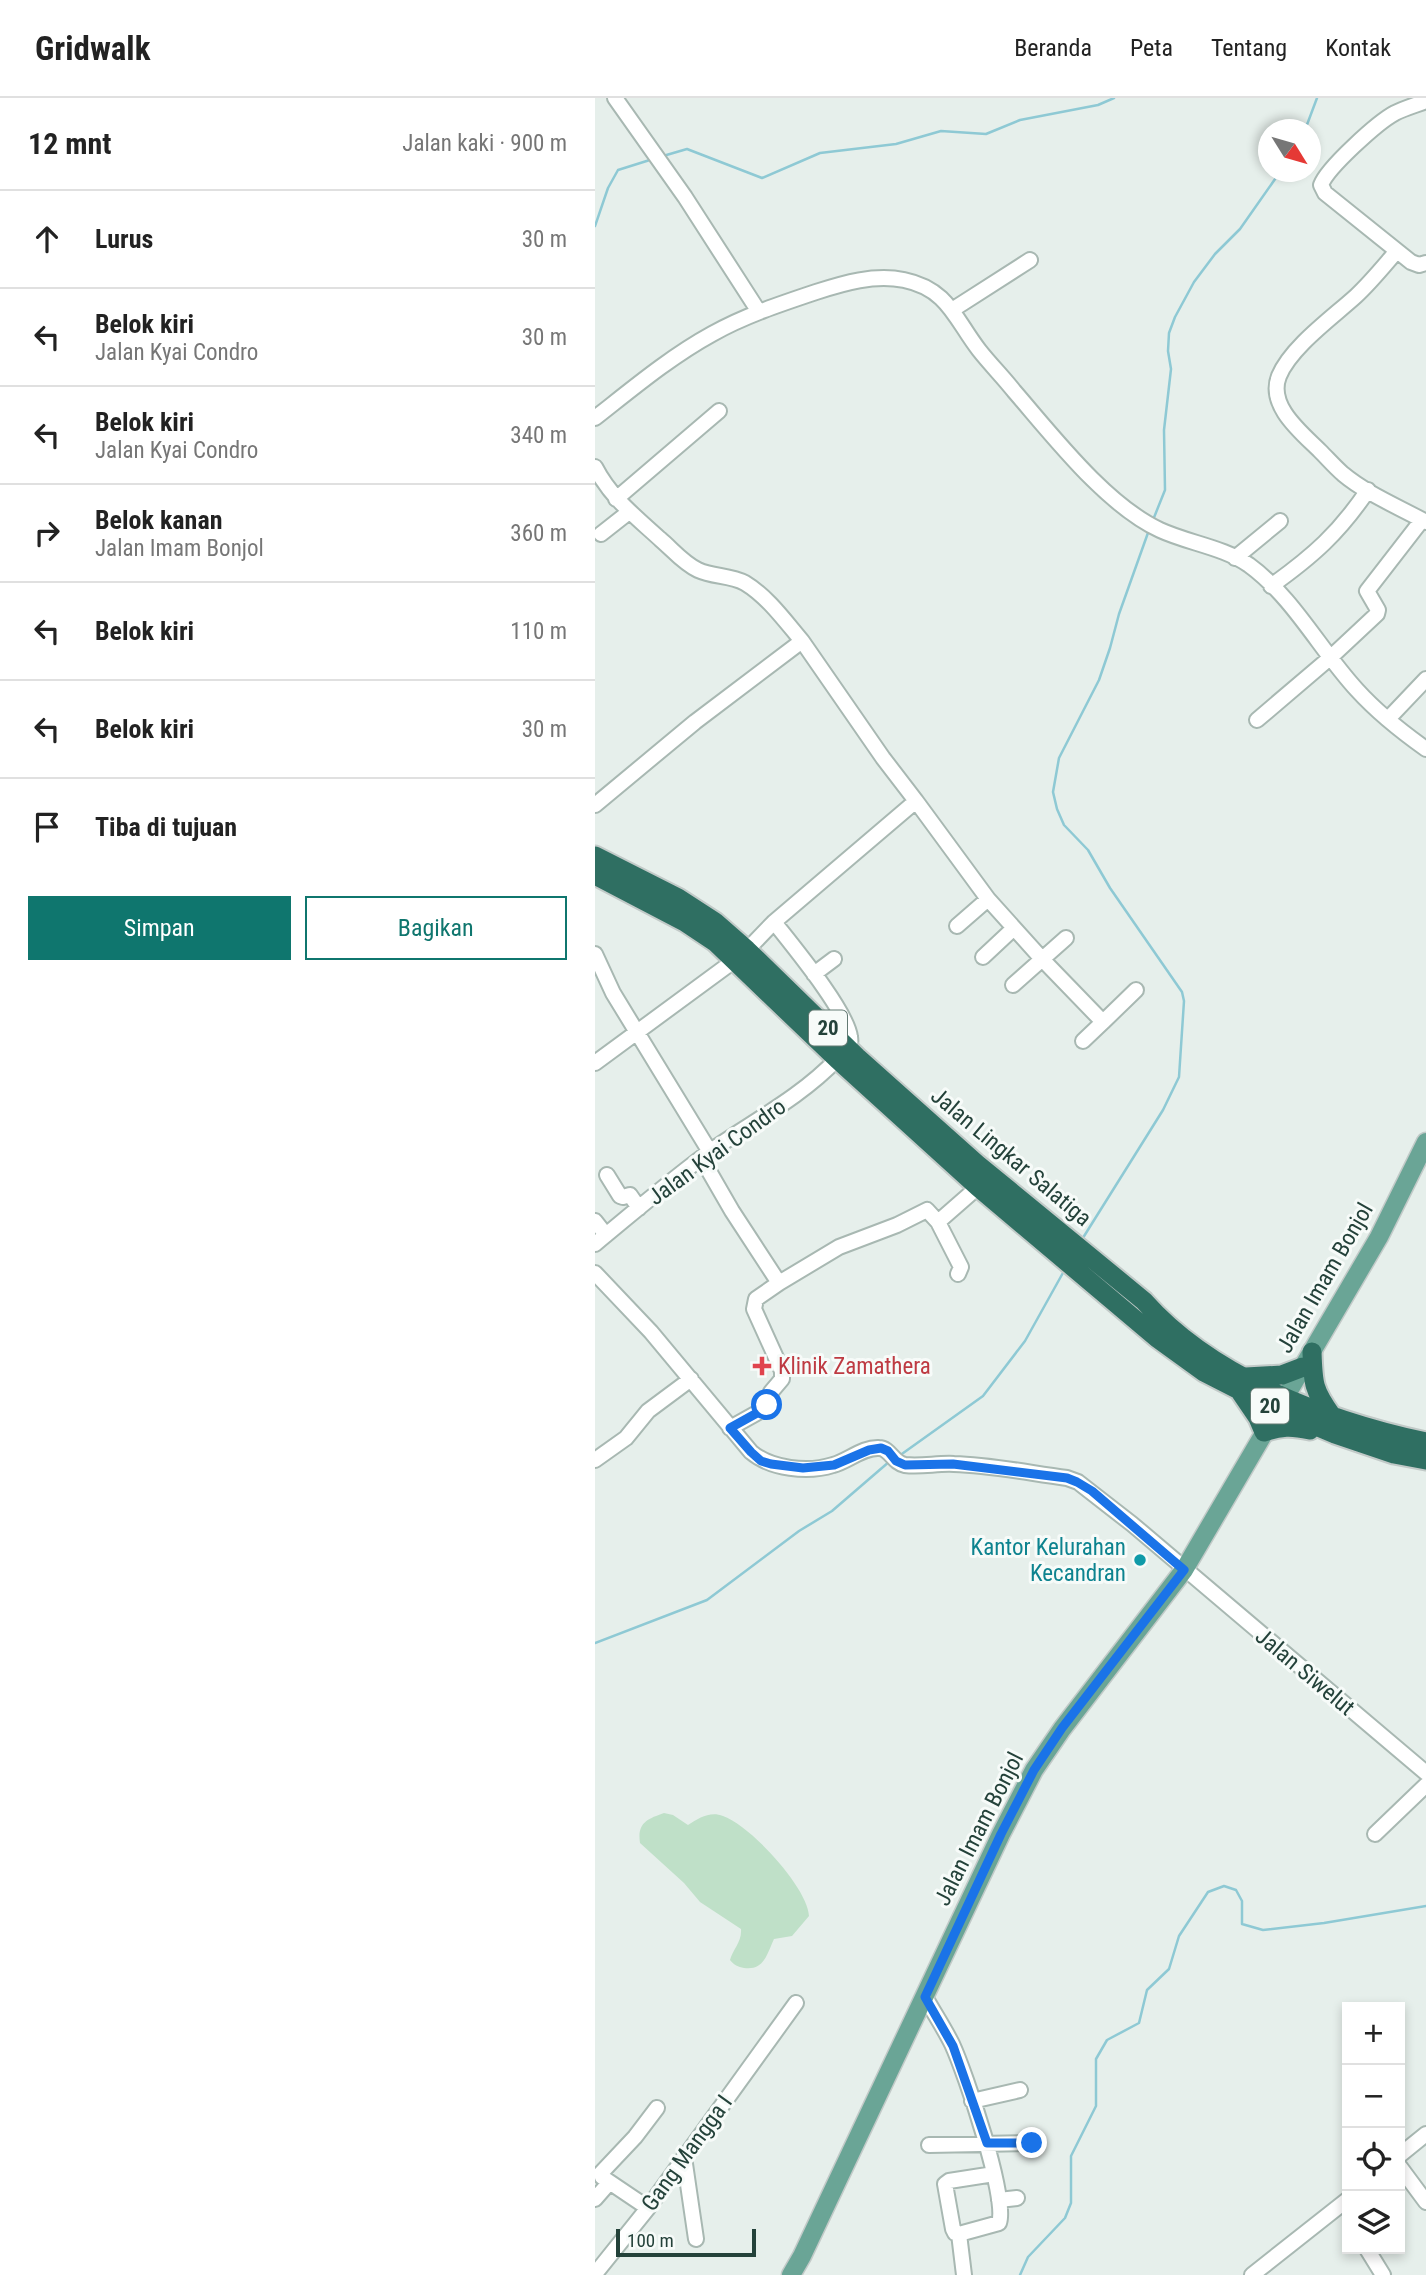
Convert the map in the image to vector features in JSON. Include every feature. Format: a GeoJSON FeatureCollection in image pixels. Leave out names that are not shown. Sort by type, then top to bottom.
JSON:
{"type":"FeatureCollection","features":[{"type":"Feature","properties":{"kind":"highway","name":"Jalan Lingkar Salatiga"},"geometry":{"type":"LineString","coordinates":[[595,856],[678,898],[715,922],[741,955],[978,1187],[1041,1229],[1138,1308],[1207,1355],[1240,1382],[1281,1404],[1334,1425],[1394,1454],[1426,1460]]}},
{"type":"Feature","properties":{"kind":"highway","name":"Jalan Lingkar Salatiga"},"geometry":{"type":"LineString","coordinates":[[595,875],[741,955]]}},
{"type":"Feature","properties":{"kind":"highway","name":"Jalan Lingkar Salatiga"},"geometry":{"type":"LineString","coordinates":[[842,1053],[977,1164],[1041,1229]]}},
{"type":"Feature","properties":{"kind":"highway"},"geometry":{"type":"LineString","coordinates":[[1308,1359],[1316,1392],[1334,1425],[1280,1427],[1264,1432],[1240,1382],[1282,1376],[1308,1359]]}},
{"type":"Feature","properties":{"kind":"highway","name":"Jalan Lingkar Salatiga"},"geometry":{"type":"LineString","coordinates":[[1334,1425],[1426,1442]]}},
{"type":"Feature","properties":{"kind":"main road","name":"Jalan Imam Bonjol"},"geometry":{"type":"LineString","coordinates":[[791,2275],[1034,1770],[1062,1728],[1184,1570],[1379,1237],[1426,1142]]}},
{"type":"Feature","properties":{"kind":"street"},"geometry":{"type":"LineString","coordinates":[[615,98],[685,197],[759,313]]}},
{"type":"Feature","properties":{"kind":"street"},"geometry":{"type":"LineString","coordinates":[[1426,101],[1392,114],[1321,182],[1325,193],[1396,252],[1411,262],[1426,262]]}},
{"type":"Feature","properties":{"kind":"street"},"geometry":{"type":"LineString","coordinates":[[1257,720],[1378,613],[1367,591],[1424,521],[1345,475],[1285,414],[1276,385],[1290,359],[1357,295],[1396,252]]}},
{"type":"Feature","properties":{"kind":"street"},"geometry":{"type":"LineString","coordinates":[[952,310],[1030,260]]}},
{"type":"Feature","properties":{"kind":"street"},"geometry":{"type":"LineString","coordinates":[[595,418],[689,348],[729,325],[759,313],[836,285],[884,278],[907,281],[933,290],[952,310],[979,350],[1035,415],[1084,469],[1131,514],[1159,530],[1235,558],[1249,566],[1291,607],[1356,689],[1426,749]]}},
{"type":"Feature","properties":{"kind":"street"},"geometry":{"type":"LineString","coordinates":[[616,499],[719,411]]}},
{"type":"Feature","properties":{"kind":"street"},"geometry":{"type":"LineString","coordinates":[[595,467],[616,499],[694,568],[747,584],[779,614],[988,899],[1103,1022]]}},
{"type":"Feature","properties":{"kind":"street"},"geometry":{"type":"LineString","coordinates":[[1271,586],[1310,558],[1329,540],[1368,490]]}},
{"type":"Feature","properties":{"kind":"street"},"geometry":{"type":"LineString","coordinates":[[601,534],[629,512]]}},
{"type":"Feature","properties":{"kind":"street"},"geometry":{"type":"LineString","coordinates":[[1235,558],[1280,521]]}},
{"type":"Feature","properties":{"kind":"street"},"geometry":{"type":"LineString","coordinates":[[595,804],[695,722],[801,641]]}},
{"type":"Feature","properties":{"kind":"street"},"geometry":{"type":"LineString","coordinates":[[1388,719],[1426,679]]}},
{"type":"Feature","properties":{"kind":"street"},"geometry":{"type":"LineString","coordinates":[[595,1063],[741,955],[774,922],[916,801]]}},
{"type":"Feature","properties":{"kind":"street"},"geometry":{"type":"LineString","coordinates":[[957,926],[988,899]]}},
{"type":"Feature","properties":{"kind":"street"},"geometry":{"type":"LineString","coordinates":[[774,922],[814,974],[841,1016],[850,1035],[850,1044],[842,1053]]}},
{"type":"Feature","properties":{"kind":"street"},"geometry":{"type":"LineString","coordinates":[[983,957],[1014,928]]}},
{"type":"Feature","properties":{"kind":"street"},"geometry":{"type":"LineString","coordinates":[[1013,985],[1066,938]]}},
{"type":"Feature","properties":{"kind":"street"},"geometry":{"type":"LineString","coordinates":[[595,954],[613,993],[779,1283]]}},
{"type":"Feature","properties":{"kind":"street"},"geometry":{"type":"LineString","coordinates":[[814,974],[834,959]]}},
{"type":"Feature","properties":{"kind":"street"},"geometry":{"type":"LineString","coordinates":[[1083,1041],[1136,990]]}},
{"type":"Feature","properties":{"kind":"street","name":"Jalan Kyai Condro"},"geometry":{"type":"LineString","coordinates":[[600,1239],[706,1156],[796,1095],[842,1053]]}},
{"type":"Feature","properties":{"kind":"street"},"geometry":{"type":"LineString","coordinates":[[607,1175],[620,1196],[631,1195],[639,1208]]}},
{"type":"Feature","properties":{"kind":"street"},"geometry":{"type":"LineString","coordinates":[[937,1222],[978,1187]]}},
{"type":"Feature","properties":{"kind":"street"},"geometry":{"type":"LineString","coordinates":[[730,1428],[764,1409],[782,1379],[782,1371],[753,1304],[779,1283],[839,1247],[897,1225],[925,1210],[930,1212],[937,1222],[961,1266],[958,1275]]}},
{"type":"Feature","properties":{"kind":"street"},"geometry":{"type":"LineString","coordinates":[[595,1221],[600,1239]]}},
{"type":"Feature","properties":{"kind":"street"},"geometry":{"type":"LineString","coordinates":[[595,1272],[651,1332],[730,1428],[761,1461],[803,1468],[834,1465],[878,1448],[884,1449],[905,1465],[993,1467],[1067,1478],[1077,1482],[1132,1524],[1184,1570]]}},
{"type":"Feature","properties":{"kind":"street"},"geometry":{"type":"LineString","coordinates":[[595,1460],[626,1438],[648,1411],[691,1379]]}},
{"type":"Feature","properties":{"kind":"street","name":"Jalan Siwelut"},"geometry":{"type":"LineString","coordinates":[[1184,1570],[1426,1773]]}},
{"type":"Feature","properties":{"kind":"street"},"geometry":{"type":"LineString","coordinates":[[1375,1834],[1426,1785]]}},
{"type":"Feature","properties":{"kind":"street"},"geometry":{"type":"LineString","coordinates":[[925,1997],[953,2046],[987,2143],[994,2174],[999,2200],[999,2223],[955,2233],[946,2183],[994,2174]]}},
{"type":"Feature","properties":{"kind":"street","name":"Gang Mangga I"},"geometry":{"type":"LineString","coordinates":[[595,2274],[648,2208],[796,2003]]}},
{"type":"Feature","properties":{"kind":"street"},"geometry":{"type":"LineString","coordinates":[[972,2101],[1020,2090]]}},
{"type":"Feature","properties":{"kind":"street"},"geometry":{"type":"LineString","coordinates":[[648,2208],[609,2183],[601,2174],[657,2108]]}},
{"type":"Feature","properties":{"kind":"street"},"geometry":{"type":"LineString","coordinates":[[1405,2151],[1426,2134]]}},
{"type":"Feature","properties":{"kind":"street"},"geometry":{"type":"LineString","coordinates":[[929,2145],[1032,2143]]}},
{"type":"Feature","properties":{"kind":"street"},"geometry":{"type":"LineString","coordinates":[[684,2157],[696,2239]]}},
{"type":"Feature","properties":{"kind":"street"},"geometry":{"type":"LineString","coordinates":[[1405,2174],[1426,2202]]}},
{"type":"Feature","properties":{"kind":"street"},"geometry":{"type":"LineString","coordinates":[[595,2199],[609,2183]]}},
{"type":"Feature","properties":{"kind":"street"},"geometry":{"type":"LineString","coordinates":[[999,2200],[1017,2198]]}},
{"type":"Feature","properties":{"kind":"street"},"geometry":{"type":"LineString","coordinates":[[1260,2273],[1342,2210]]}},
{"type":"Feature","properties":{"kind":"street"},"geometry":{"type":"LineString","coordinates":[[959,2234],[964,2275]]}},
{"type":"Feature","properties":{"kind":"street"},"geometry":{"type":"LineString","coordinates":[[1370,2254],[1383,2275]]}},
{"type":"Feature","properties":{"kind":"green space"},"geometry":{"type":"Polygon","coordinates":[[[664,1813],[673,1815],[688,1825],[714,1814],[734,1822],[762,1844],[799,1890],[809,1916],[792,1936],[774,1939],[767,1956],[756,1967],[742,1968],[730,1960],[741,1929],[700,1902],[684,1883],[640,1843],[642,1826],[653,1817],[664,1813]]]}},
{"type":"Feature","properties":{"kind":"waterway"},"geometry":{"type":"LineString","coordinates":[[663,156],[687,149],[762,178],[820,153],[896,144],[941,131],[986,134],[1020,120],[1098,105],[1114,98]]}},
{"type":"Feature","properties":{"kind":"waterway"},"geometry":{"type":"LineString","coordinates":[[1309,119],[1317,98]]}},
{"type":"Feature","properties":{"kind":"waterway"},"geometry":{"type":"LineString","coordinates":[[595,226],[608,188],[618,170],[653,159]]}},
{"type":"Feature","properties":{"kind":"waterway"},"geometry":{"type":"LineString","coordinates":[[1153,520],[1165,490],[1164,430],[1171,369],[1169,333],[1194,282],[1215,254],[1240,229],[1273,182]]}},
{"type":"Feature","properties":{"kind":"waterway"},"geometry":{"type":"LineString","coordinates":[[1081,1241],[1163,1110],[1179,1077],[1184,1001],[1182,992],[1110,888],[1088,850],[1064,825],[1053,792],[1059,758],[1099,680],[1149,530]]}},
{"type":"Feature","properties":{"kind":"waterway"},"geometry":{"type":"LineString","coordinates":[[899,1456],[983,1396],[1025,1341],[1064,1271]]}},
{"type":"Feature","properties":{"kind":"waterway"},"geometry":{"type":"LineString","coordinates":[[595,1643],[707,1600],[799,1531],[832,1511],[890,1461]]}},
{"type":"Feature","properties":{"kind":"waterway"},"geometry":{"type":"LineString","coordinates":[[1020,2275],[1028,2257],[1065,2218],[1071,2203],[1071,2156],[1096,2106],[1096,2059],[1107,2040],[1139,2023],[1147,1990],[1169,1969],[1179,1936],[1208,1892],[1224,1886],[1236,1890],[1242,1901],[1242,1924],[1263,1930],[1426,1906]]}},
{"type":"Feature","properties":{"kind":"place","name":"Klinik Zamathera"},"geometry":{"type":"Point","coordinates":[762,1366]}},
{"type":"Feature","properties":{"kind":"place","name":"Kantor Kelurahan Kecandran"},"geometry":{"type":"Point","coordinates":[1140,1560]}},
{"type":"Feature","properties":{"kind":"route"},"geometry":{"type":"LineString","coordinates":[[767,1405],[730,1428],[761,1461],[817,1468],[834,1465],[869,1450],[881,1448],[905,1465],[993,1467],[1067,1478],[1092,1491],[1184,1570],[1062,1728],[1034,1770],[925,1997],[953,2046],[987,2143],[1032,2143]]}}]}
